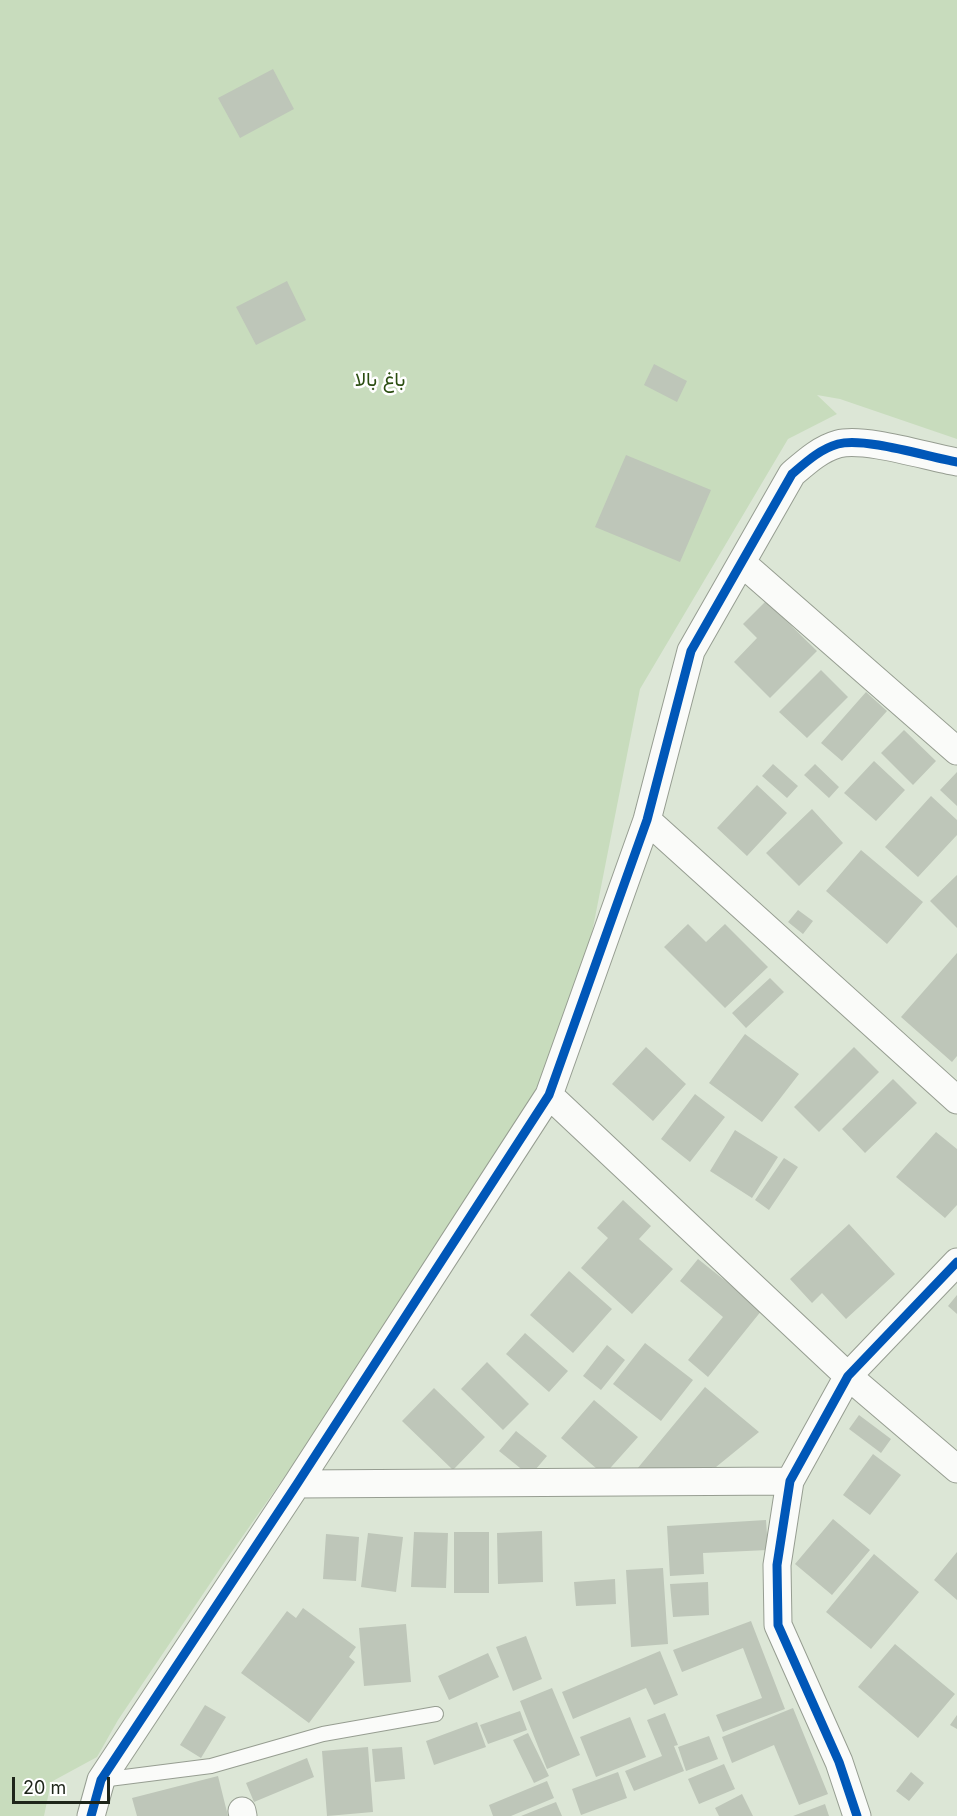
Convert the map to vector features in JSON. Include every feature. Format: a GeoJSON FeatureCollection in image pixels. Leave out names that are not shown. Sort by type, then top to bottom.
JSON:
{"type":"FeatureCollection","features":[{"type":"Feature","properties":{"kind":"street"},"geometry":{"type":"LineString","coordinates":[[91,1816],[101,1780],[297,1484],[549,1095],[647,820],[691,651],[792,474],[816,454],[839,444],[862,443],[957,462]]}},
{"type":"Feature","properties":{"kind":"street"},"geometry":{"type":"LineString","coordinates":[[742,563],[957,751]]}},
{"type":"Feature","properties":{"kind":"street"},"geometry":{"type":"LineString","coordinates":[[647,820],[957,1100]]}},
{"type":"Feature","properties":{"kind":"street"},"geometry":{"type":"LineString","coordinates":[[549,1095],[848,1376],[957,1469]]}},
{"type":"Feature","properties":{"kind":"street"},"geometry":{"type":"LineString","coordinates":[[857,1816],[839,1762],[777,1625],[777,1565],[790,1481],[848,1376],[957,1262]]}},
{"type":"Feature","properties":{"kind":"street"},"geometry":{"type":"LineString","coordinates":[[297,1484],[790,1481]]}},
{"type":"Feature","properties":{"kind":"lane"},"geometry":{"type":"LineString","coordinates":[[101,1780],[211,1766],[323,1734],[436,1714]]}},
{"type":"Feature","properties":{"kind":"green space","name":"باغ بالا"},"geometry":{"type":"Polygon","coordinates":[[[0,0],[957,0],[957,439],[840,399],[817,395],[837,414],[788,439],[640,689],[587,958],[546,1070],[468,1215],[226,1560],[118,1720],[97,1757],[51,1782],[44,1816],[0,1816],[0,0]]]}},
{"type":"Feature","properties":{"kind":"building"},"geometry":{"type":"Polygon","coordinates":[[[273,69],[294,109],[240,138],[218,98],[273,69]]]}},
{"type":"Feature","properties":{"kind":"building"},"geometry":{"type":"Polygon","coordinates":[[[287,281],[306,320],[256,345],[236,307],[287,281]]]}},
{"type":"Feature","properties":{"kind":"building"},"geometry":{"type":"Polygon","coordinates":[[[654,364],[687,381],[677,402],[644,385],[654,364]]]}},
{"type":"Feature","properties":{"kind":"building"},"geometry":{"type":"Polygon","coordinates":[[[626,455],[711,490],[680,562],[595,527],[626,455]]]}},
{"type":"Feature","properties":{"kind":"building"},"geometry":{"type":"Polygon","coordinates":[[[766,601],[817,651],[770,698],[734,662],[757,638],[743,624],[766,601]]]}},
{"type":"Feature","properties":{"kind":"building"},"geometry":{"type":"Polygon","coordinates":[[[821,670],[848,697],[807,738],[779,712],[821,670]]]}},
{"type":"Feature","properties":{"kind":"building"},"geometry":{"type":"Polygon","coordinates":[[[866,692],[887,711],[842,761],[821,743],[866,692]]]}},
{"type":"Feature","properties":{"kind":"building"},"geometry":{"type":"Polygon","coordinates":[[[904,730],[936,761],[913,785],[881,753],[904,730]]]}},
{"type":"Feature","properties":{"kind":"building"},"geometry":{"type":"Polygon","coordinates":[[[874,761],[905,790],[876,821],[844,793],[874,761]]]}},
{"type":"Feature","properties":{"kind":"building"},"geometry":{"type":"Polygon","coordinates":[[[773,764],[798,786],[787,798],[762,776],[773,764]]]}},
{"type":"Feature","properties":{"kind":"building"},"geometry":{"type":"Polygon","coordinates":[[[815,764],[839,787],[829,798],[804,775],[815,764]]]}},
{"type":"Feature","properties":{"kind":"building"},"geometry":{"type":"Polygon","coordinates":[[[957,772],[957,806],[940,790],[957,772]]]}},
{"type":"Feature","properties":{"kind":"building"},"geometry":{"type":"Polygon","coordinates":[[[757,785],[787,813],[747,856],[717,828],[757,785]]]}},
{"type":"Feature","properties":{"kind":"building"},"geometry":{"type":"Polygon","coordinates":[[[931,796],[957,820],[957,835],[918,877],[885,847],[931,796]]]}},
{"type":"Feature","properties":{"kind":"building"},"geometry":{"type":"Polygon","coordinates":[[[812,809],[843,843],[799,886],[766,853],[812,809]]]}},
{"type":"Feature","properties":{"kind":"building"},"geometry":{"type":"Polygon","coordinates":[[[861,850],[923,902],[887,944],[826,891],[861,850]]]}},
{"type":"Feature","properties":{"kind":"building"},"geometry":{"type":"Polygon","coordinates":[[[957,875],[957,928],[930,901],[957,875]]]}},
{"type":"Feature","properties":{"kind":"building"},"geometry":{"type":"Polygon","coordinates":[[[798,910],[813,921],[803,934],[788,922],[798,910]]]}},
{"type":"Feature","properties":{"kind":"building"},"geometry":{"type":"Polygon","coordinates":[[[688,924],[706,942],[725,924],[768,967],[725,1008],[664,947],[688,924]]]}},
{"type":"Feature","properties":{"kind":"building"},"geometry":{"type":"Polygon","coordinates":[[[957,953],[957,1056],[952,1062],[901,1017],[957,953]]]}},
{"type":"Feature","properties":{"kind":"building"},"geometry":{"type":"Polygon","coordinates":[[[770,978],[784,992],[746,1028],[732,1013],[770,978]]]}},
{"type":"Feature","properties":{"kind":"building"},"geometry":{"type":"Polygon","coordinates":[[[745,1034],[799,1074],[762,1122],[709,1083],[745,1034]]]}},
{"type":"Feature","properties":{"kind":"building"},"geometry":{"type":"Polygon","coordinates":[[[646,1047],[686,1084],[653,1121],[612,1084],[646,1047]]]}},
{"type":"Feature","properties":{"kind":"building"},"geometry":{"type":"Polygon","coordinates":[[[854,1047],[879,1072],[819,1132],[794,1107],[854,1047]]]}},
{"type":"Feature","properties":{"kind":"building"},"geometry":{"type":"Polygon","coordinates":[[[893,1079],[917,1103],[865,1153],[842,1129],[893,1079]]]}},
{"type":"Feature","properties":{"kind":"building"},"geometry":{"type":"Polygon","coordinates":[[[695,1094],[725,1117],[690,1162],[661,1139],[695,1094]]]}},
{"type":"Feature","properties":{"kind":"building"},"geometry":{"type":"Polygon","coordinates":[[[735,1130],[778,1157],[752,1198],[710,1171],[735,1130]]]}},
{"type":"Feature","properties":{"kind":"building"},"geometry":{"type":"Polygon","coordinates":[[[936,1132],[957,1149],[957,1205],[945,1218],[896,1177],[936,1132]]]}},
{"type":"Feature","properties":{"kind":"building"},"geometry":{"type":"Polygon","coordinates":[[[784,1158],[798,1167],[769,1210],[755,1200],[784,1158]]]}},
{"type":"Feature","properties":{"kind":"building"},"geometry":{"type":"Polygon","coordinates":[[[623,1200],[651,1226],[639,1239],[673,1269],[632,1314],[581,1268],[608,1238],[597,1228],[623,1200]]]}},
{"type":"Feature","properties":{"kind":"building"},"geometry":{"type":"Polygon","coordinates":[[[849,1224],[895,1274],[846,1319],[822,1293],[812,1303],[790,1279],[849,1224]]]}},
{"type":"Feature","properties":{"kind":"building"},"geometry":{"type":"Polygon","coordinates":[[[698,1259],[762,1310],[708,1377],[688,1360],[723,1317],[680,1281],[698,1259]]]}},
{"type":"Feature","properties":{"kind":"building"},"geometry":{"type":"Polygon","coordinates":[[[569,1271],[612,1309],[573,1353],[530,1315],[569,1271]]]}},
{"type":"Feature","properties":{"kind":"building"},"geometry":{"type":"Polygon","coordinates":[[[957,1295],[957,1314],[948,1306],[957,1295]]]}},
{"type":"Feature","properties":{"kind":"building"},"geometry":{"type":"Polygon","coordinates":[[[525,1333],[568,1371],[549,1392],[506,1354],[525,1333]]]}},
{"type":"Feature","properties":{"kind":"building"},"geometry":{"type":"Polygon","coordinates":[[[645,1343],[693,1380],[661,1421],[613,1384],[645,1343]]]}},
{"type":"Feature","properties":{"kind":"building"},"geometry":{"type":"Polygon","coordinates":[[[607,1345],[625,1360],[601,1390],[583,1376],[607,1345]]]}},
{"type":"Feature","properties":{"kind":"building"},"geometry":{"type":"Polygon","coordinates":[[[487,1362],[529,1404],[503,1430],[461,1389],[487,1362]]]}},
{"type":"Feature","properties":{"kind":"building"},"geometry":{"type":"Polygon","coordinates":[[[705,1387],[759,1432],[705,1476],[632,1475],[705,1387]]]}},
{"type":"Feature","properties":{"kind":"building"},"geometry":{"type":"Polygon","coordinates":[[[434,1388],[485,1437],[453,1470],[402,1421],[434,1388]]]}},
{"type":"Feature","properties":{"kind":"building"},"geometry":{"type":"Polygon","coordinates":[[[594,1400],[638,1437],[604,1475],[561,1438],[594,1400]]]}},
{"type":"Feature","properties":{"kind":"building"},"geometry":{"type":"Polygon","coordinates":[[[859,1415],[891,1439],[881,1453],[849,1429],[859,1415]]]}},
{"type":"Feature","properties":{"kind":"building"},"geometry":{"type":"Polygon","coordinates":[[[516,1431],[547,1456],[530,1476],[499,1451],[516,1431]]]}},
{"type":"Feature","properties":{"kind":"building"},"geometry":{"type":"Polygon","coordinates":[[[873,1454],[901,1475],[870,1515],[843,1495],[873,1454]]]}},
{"type":"Feature","properties":{"kind":"building"},"geometry":{"type":"Polygon","coordinates":[[[833,1519],[870,1550],[832,1595],[795,1564],[833,1519]]]}},
{"type":"Feature","properties":{"kind":"building"},"geometry":{"type":"Polygon","coordinates":[[[766,1520],[768,1550],[703,1553],[704,1574],[670,1576],[667,1526],[766,1520]]]}},
{"type":"Feature","properties":{"kind":"building"},"geometry":{"type":"Polygon","coordinates":[[[542,1531],[543,1582],[498,1584],[497,1533],[542,1531]]]}},
{"type":"Feature","properties":{"kind":"building"},"geometry":{"type":"Polygon","coordinates":[[[414,1532],[448,1533],[446,1588],[411,1587],[414,1532]]]}},
{"type":"Feature","properties":{"kind":"building"},"geometry":{"type":"Polygon","coordinates":[[[454,1532],[489,1532],[489,1593],[454,1593],[454,1532]]]}},
{"type":"Feature","properties":{"kind":"building"},"geometry":{"type":"Polygon","coordinates":[[[368,1533],[403,1537],[396,1592],[361,1587],[368,1533]]]}},
{"type":"Feature","properties":{"kind":"building"},"geometry":{"type":"Polygon","coordinates":[[[326,1534],[359,1537],[356,1581],[323,1579],[326,1534]]]}},
{"type":"Feature","properties":{"kind":"building"},"geometry":{"type":"Polygon","coordinates":[[[957,1552],[957,1600],[934,1580],[957,1552]]]}},
{"type":"Feature","properties":{"kind":"building"},"geometry":{"type":"Polygon","coordinates":[[[874,1554],[919,1592],[871,1649],[826,1612],[874,1554]]]}},
{"type":"Feature","properties":{"kind":"building"},"geometry":{"type":"Polygon","coordinates":[[[663,1568],[668,1644],[631,1647],[626,1570],[663,1568]]]}},
{"type":"Feature","properties":{"kind":"building"},"geometry":{"type":"Polygon","coordinates":[[[615,1579],[616,1604],[576,1606],[574,1582],[615,1579]]]}},
{"type":"Feature","properties":{"kind":"building"},"geometry":{"type":"Polygon","coordinates":[[[708,1582],[709,1615],[673,1617],[670,1584],[708,1582]]]}},
{"type":"Feature","properties":{"kind":"building"},"geometry":{"type":"Polygon","coordinates":[[[303,1608],[356,1647],[349,1657],[355,1662],[309,1723],[241,1673],[287,1611],[296,1618],[303,1608]]]}},
{"type":"Feature","properties":{"kind":"building"},"geometry":{"type":"Polygon","coordinates":[[[751,1621],[785,1709],[723,1732],[716,1715],[762,1698],[743,1648],[682,1672],[673,1650],[751,1621]]]}},
{"type":"Feature","properties":{"kind":"building"},"geometry":{"type":"Polygon","coordinates":[[[406,1624],[411,1682],[364,1686],[359,1628],[406,1624]]]}},
{"type":"Feature","properties":{"kind":"building"},"geometry":{"type":"Polygon","coordinates":[[[526,1636],[542,1679],[513,1691],[496,1647],[526,1636]]]}},
{"type":"Feature","properties":{"kind":"building"},"geometry":{"type":"Polygon","coordinates":[[[895,1644],[955,1694],[918,1738],[858,1687],[895,1644]]]}},
{"type":"Feature","properties":{"kind":"building"},"geometry":{"type":"Polygon","coordinates":[[[660,1651],[678,1695],[654,1705],[646,1688],[573,1719],[562,1692],[660,1651]]]}},
{"type":"Feature","properties":{"kind":"building"},"geometry":{"type":"Polygon","coordinates":[[[488,1653],[499,1677],[449,1700],[438,1676],[488,1653]]]}},
{"type":"Feature","properties":{"kind":"building"},"geometry":{"type":"Polygon","coordinates":[[[552,1688],[580,1755],[547,1769],[520,1701],[552,1688]]]}},
{"type":"Feature","properties":{"kind":"building"},"geometry":{"type":"Polygon","coordinates":[[[205,1705],[226,1717],[201,1758],[180,1745],[205,1705]]]}},
{"type":"Feature","properties":{"kind":"building"},"geometry":{"type":"Polygon","coordinates":[[[793,1708],[828,1794],[799,1805],[774,1745],[732,1763],[722,1737],[793,1708]]]}},
{"type":"Feature","properties":{"kind":"building"},"geometry":{"type":"Polygon","coordinates":[[[520,1711],[527,1730],[488,1744],[480,1725],[520,1711]]]}},
{"type":"Feature","properties":{"kind":"building"},"geometry":{"type":"Polygon","coordinates":[[[665,1713],[678,1745],[674,1746],[684,1771],[634,1791],[625,1771],[662,1756],[647,1720],[665,1713]]]}},
{"type":"Feature","properties":{"kind":"building"},"geometry":{"type":"Polygon","coordinates":[[[957,1715],[957,1729],[950,1725],[957,1715]]]}},
{"type":"Feature","properties":{"kind":"building"},"geometry":{"type":"Polygon","coordinates":[[[630,1717],[646,1757],[596,1777],[580,1737],[630,1717]]]}},
{"type":"Feature","properties":{"kind":"building"},"geometry":{"type":"Polygon","coordinates":[[[477,1722],[486,1747],[434,1765],[426,1741],[477,1722]]]}},
{"type":"Feature","properties":{"kind":"building"},"geometry":{"type":"Polygon","coordinates":[[[528,1733],[549,1776],[534,1783],[513,1740],[528,1733]]]}},
{"type":"Feature","properties":{"kind":"building"},"geometry":{"type":"Polygon","coordinates":[[[709,1736],[718,1759],[686,1771],[678,1747],[709,1736]]]}},
{"type":"Feature","properties":{"kind":"building"},"geometry":{"type":"Polygon","coordinates":[[[368,1747],[373,1812],[327,1816],[322,1751],[368,1747]]]}},
{"type":"Feature","properties":{"kind":"building"},"geometry":{"type":"Polygon","coordinates":[[[402,1747],[405,1779],[375,1782],[372,1749],[402,1747]]]}},
{"type":"Feature","properties":{"kind":"building"},"geometry":{"type":"Polygon","coordinates":[[[307,1758],[314,1777],[254,1802],[246,1783],[307,1758]]]}},
{"type":"Feature","properties":{"kind":"building"},"geometry":{"type":"Polygon","coordinates":[[[724,1764],[735,1789],[699,1804],[688,1779],[724,1764]]]}},
{"type":"Feature","properties":{"kind":"building"},"geometry":{"type":"Polygon","coordinates":[[[618,1772],[627,1798],[581,1815],[572,1789],[618,1772]]]}},
{"type":"Feature","properties":{"kind":"building"},"geometry":{"type":"Polygon","coordinates":[[[911,1772],[924,1783],[909,1801],[896,1791],[911,1772]]]}},
{"type":"Feature","properties":{"kind":"building"},"geometry":{"type":"Polygon","coordinates":[[[218,1776],[228,1816],[137,1816],[132,1798],[218,1776]]]}},
{"type":"Feature","properties":{"kind":"building"},"geometry":{"type":"Polygon","coordinates":[[[547,1781],[554,1798],[511,1816],[493,1816],[489,1805],[547,1781]]]}},
{"type":"Feature","properties":{"kind":"building"},"geometry":{"type":"Polygon","coordinates":[[[742,1794],[753,1816],[719,1816],[715,1808],[742,1794]]]}},
{"type":"Feature","properties":{"kind":"building"},"geometry":{"type":"Polygon","coordinates":[[[556,1802],[562,1816],[521,1816],[556,1802]]]}},
{"type":"Feature","properties":{"kind":"building"},"geometry":{"type":"Polygon","coordinates":[[[825,1804],[829,1816],[793,1816],[825,1804]]]}},
{"type":"Feature","properties":{"kind":"cycle path"},"geometry":{"type":"LineString","coordinates":[[91,1816],[101,1780],[297,1484],[549,1095],[647,820],[691,651],[792,474],[825,449],[838,444],[850,443],[880,445],[957,462]]}},
{"type":"Feature","properties":{"kind":"cycle path"},"geometry":{"type":"LineString","coordinates":[[857,1816],[839,1762],[778,1625],[777,1565],[790,1481],[848,1376],[957,1262]]}}]}
